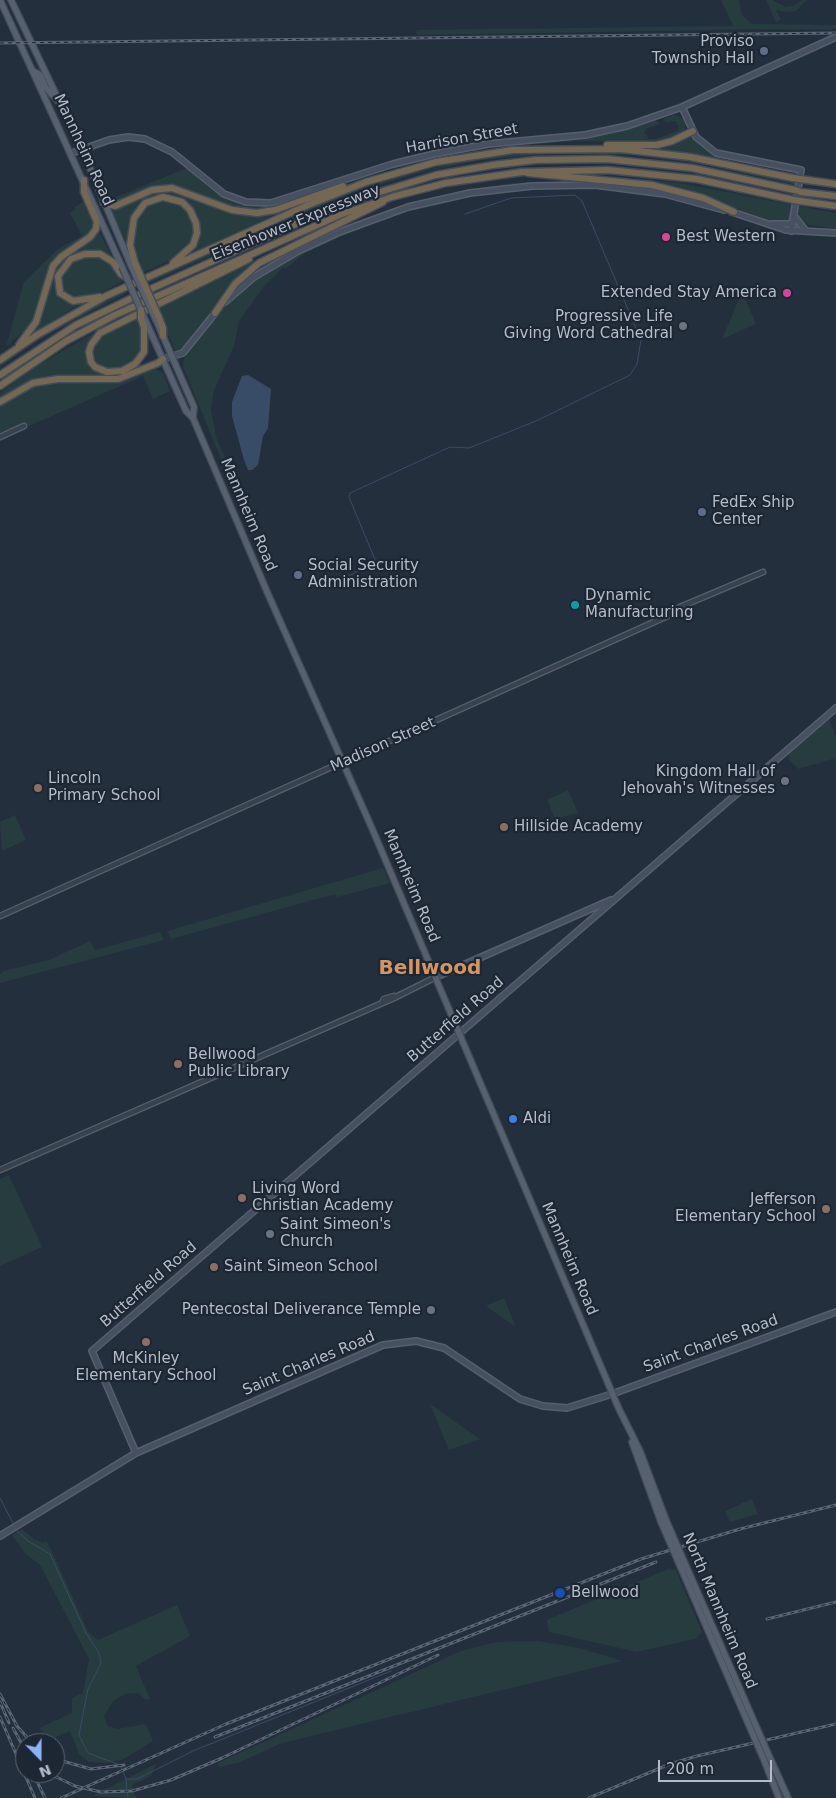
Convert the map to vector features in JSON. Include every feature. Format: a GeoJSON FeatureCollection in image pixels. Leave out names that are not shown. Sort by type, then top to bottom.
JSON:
{"type":"FeatureCollection","features":[{"type":"Feature","properties":{"kind":"highway"},"geometry":{"type":"LineString","coordinates":[[552,148],[560,145],[657,145],[672,141],[693,131]]}},
{"type":"Feature","properties":{"kind":"highway"},"geometry":{"type":"LineString","coordinates":[[0,360],[15,349],[106,296],[308,205],[366,182],[436,162],[476,154],[552,148],[620,149],[661,154],[836,184]]}},
{"type":"Feature","properties":{"kind":"highway","name":"Eisenhower Expressway"},"geometry":{"type":"LineString","coordinates":[[0,374],[76,325],[153,288],[340,204],[436,175],[526,161],[608,159],[692,168],[798,191],[836,196]]}},
{"type":"Feature","properties":{"kind":"highway","name":"Eisenhower Expressway"},"geometry":{"type":"LineString","coordinates":[[0,386],[59,346],[115,315],[342,214],[392,197],[446,183],[522,172],[581,169],[660,174],[836,206]]}},
{"type":"Feature","properties":{"kind":"highway"},"geometry":{"type":"LineString","coordinates":[[522,172],[541,176],[592,178],[652,185],[703,198],[734,212]]}},
{"type":"Feature","properties":{"kind":"highway"},"geometry":{"type":"LineString","coordinates":[[15,349],[34,325],[53,266],[61,257],[87,240],[96,229],[97,222],[84,192],[84,180]]}},
{"type":"Feature","properties":{"kind":"highway"},"geometry":{"type":"LineString","coordinates":[[104,203],[115,206],[152,190],[172,188],[232,210],[258,213],[275,210],[352,183],[366,182]]}},
{"type":"Feature","properties":{"kind":"highway"},"geometry":{"type":"LineString","coordinates":[[163,336],[163,328],[133,263],[130,238],[131,225],[136,213],[149,200],[169,197],[182,202],[190,210],[195,219],[197,233],[188,251],[166,269]]}},
{"type":"Feature","properties":{"kind":"highway"},"geometry":{"type":"LineString","coordinates":[[215,314],[235,284],[259,263],[372,209],[392,197]]}},
{"type":"Feature","properties":{"kind":"highway"},"geometry":{"type":"LineString","coordinates":[[141,310],[141,319],[146,325],[144,352],[136,364],[122,371],[108,372],[95,367],[91,362],[89,352],[91,345],[105,330],[247,260],[259,251]]}},
{"type":"Feature","properties":{"kind":"highway"},"geometry":{"type":"LineString","coordinates":[[106,296],[80,301],[66,298],[58,288],[60,271],[72,259],[90,253],[106,257],[121,268],[127,278]]}},
{"type":"Feature","properties":{"kind":"highway"},"geometry":{"type":"LineString","coordinates":[[0,402],[33,383],[58,379],[118,379],[158,363],[163,359]]}},
{"type":"Feature","properties":{"kind":"main road","name":"Mannheim Road"},"geometry":{"type":"LineString","coordinates":[[0,0],[84,180],[121,268]]}},
{"type":"Feature","properties":{"kind":"main road","name":"Mannheim Road"},"geometry":{"type":"LineString","coordinates":[[11,0],[82,149],[104,203],[133,263]]}},
{"type":"Feature","properties":{"kind":"main road","name":"Harrison Street"},"geometry":{"type":"LineString","coordinates":[[72,154],[118,138],[145,139],[172,152],[224,194],[238,200],[262,204],[394,164],[434,154],[488,144],[598,133],[645,121],[836,37]]}},
{"type":"Feature","properties":{"kind":"main road"},"geometry":{"type":"LineString","coordinates":[[33,71],[40,75],[53,98],[60,102]]}},
{"type":"Feature","properties":{"kind":"main road"},"geometry":{"type":"LineString","coordinates":[[682,106],[693,131],[705,146],[716,153],[801,170],[791,231]]}},
{"type":"Feature","properties":{"kind":"main road"},"geometry":{"type":"LineString","coordinates":[[163,359],[183,353],[239,288],[254,277],[313,243],[395,211],[470,193],[532,186],[595,185],[664,194],[734,212],[791,231],[836,232]]}},
{"type":"Feature","properties":{"kind":"main road"},"geometry":{"type":"LineString","coordinates":[[794,216],[805,230]]}},
{"type":"Feature","properties":{"kind":"main road"},"geometry":{"type":"LineString","coordinates":[[755,220],[774,224],[792,224]]}},
{"type":"Feature","properties":{"kind":"main road"},"geometry":{"type":"LineString","coordinates":[[127,278],[141,310]]}},
{"type":"Feature","properties":{"kind":"main road","name":"Mannheim Road"},"geometry":{"type":"LineString","coordinates":[[146,325],[186,411],[193,418],[436,977],[612,1394]]}},
{"type":"Feature","properties":{"kind":"main road","name":"Mannheim Road"},"geometry":{"type":"LineString","coordinates":[[163,336],[194,407],[193,418]]}},
{"type":"Feature","properties":{"kind":"main road","name":"Butterfield Road"},"geometry":{"type":"LineString","coordinates":[[136,1453],[92,1351],[836,708]]}},
{"type":"Feature","properties":{"kind":"main road"},"geometry":{"type":"LineString","coordinates":[[436,977],[616,898]]}},
{"type":"Feature","properties":{"kind":"main road","name":"Saint Charles Road"},"geometry":{"type":"LineString","coordinates":[[0,1536],[136,1453],[371,1349],[393,1342],[416,1341],[444,1348],[512,1394],[535,1404],[567,1408],[612,1394],[836,1312]]}},
{"type":"Feature","properties":{"kind":"main road","name":"North Mannheim Road"},"geometry":{"type":"LineString","coordinates":[[612,1394],[629,1433],[640,1451],[664,1520],[767,1759],[788,1798]]}},
{"type":"Feature","properties":{"kind":"main road","name":"North Mannheim Road"},"geometry":{"type":"LineString","coordinates":[[767,1759],[779,1798]]}},
{"type":"Feature","properties":{"kind":"street"},"geometry":{"type":"LineString","coordinates":[[0,437],[24,426]]}},
{"type":"Feature","properties":{"kind":"street","name":"Madison Street"},"geometry":{"type":"LineString","coordinates":[[0,916],[672,614],[680,607],[763,572]]}},
{"type":"Feature","properties":{"kind":"street"},"geometry":{"type":"LineString","coordinates":[[0,1170],[436,977]]}},
{"type":"Feature","properties":{"kind":"green space"},"geometry":{"type":"Polygon","coordinates":[[[721,0],[739,0],[742,15],[752,24],[836,25],[836,28],[831,30],[773,29],[417,35],[416,33],[417,30],[733,26],[721,0]]]}},
{"type":"Feature","properties":{"kind":"green space"},"geometry":{"type":"Polygon","coordinates":[[[766,0],[772,0],[786,7],[795,5],[802,0],[807,0],[796,11],[785,12],[776,10],[781,20],[776,22],[766,0]]]}},
{"type":"Feature","properties":{"kind":"green space"},"geometry":{"type":"Polygon","coordinates":[[[673,115],[679,116],[685,121],[685,131],[676,137],[659,142],[578,141],[495,147],[437,157],[355,179],[402,164],[458,152],[499,146],[586,138],[656,120],[660,124],[646,129],[644,134],[647,135],[648,139],[655,139],[677,131],[679,127],[676,121],[665,122],[664,119],[673,115]]]}},
{"type":"Feature","properties":{"kind":"green space"},"geometry":{"type":"Polygon","coordinates":[[[690,137],[717,159],[653,148],[670,145],[690,137]]]}},
{"type":"Feature","properties":{"kind":"green space"},"geometry":{"type":"Polygon","coordinates":[[[552,151],[603,152],[666,157],[794,182],[796,185],[705,165],[636,155],[545,154],[482,160],[426,171],[358,191],[147,284],[146,282],[311,207],[386,179],[476,159],[552,151]]]}},
{"type":"Feature","properties":{"kind":"green space"},"geometry":{"type":"Polygon","coordinates":[[[187,168],[223,196],[240,203],[255,206],[277,204],[352,181],[266,209],[240,209],[173,185],[152,187],[116,203],[109,200],[187,168]]]}},
{"type":"Feature","properties":{"kind":"green space"},"geometry":{"type":"Polygon","coordinates":[[[75,176],[96,225],[92,232],[51,265],[31,326],[27,332],[24,331],[6,347],[24,282],[58,249],[82,236],[70,213],[84,201],[75,176]]]}},
{"type":"Feature","properties":{"kind":"green space"},"geometry":{"type":"Polygon","coordinates":[[[636,179],[680,183],[793,205],[790,220],[788,222],[769,221],[702,195],[636,181],[636,179]]]}},
{"type":"Feature","properties":{"kind":"green space"},"geometry":{"type":"Polygon","coordinates":[[[575,180],[590,182],[539,183],[496,187],[458,193],[396,208],[342,228],[296,250],[255,272],[235,288],[254,269],[276,257],[352,222],[389,209],[470,189],[514,183],[575,180]]]}},
{"type":"Feature","properties":{"kind":"green space"},"geometry":{"type":"Polygon","coordinates":[[[170,190],[245,215],[289,208],[190,254],[195,247],[197,217],[190,205],[182,199],[171,195],[159,195],[147,199],[135,211],[129,228],[128,244],[112,213],[113,210],[154,193],[170,190]]]}},
{"type":"Feature","properties":{"kind":"green space"},"geometry":{"type":"Polygon","coordinates":[[[166,199],[180,204],[191,215],[195,231],[192,242],[176,258],[142,273],[132,248],[133,231],[138,215],[148,204],[166,199]]]}},
{"type":"Feature","properties":{"kind":"green space"},"geometry":{"type":"Polygon","coordinates":[[[798,206],[836,213],[836,229],[802,224],[798,216],[798,206]]]}},
{"type":"Feature","properties":{"kind":"green space"},"geometry":{"type":"Polygon","coordinates":[[[352,229],[353,231],[304,254],[285,269],[284,267],[265,285],[239,321],[234,346],[214,390],[211,410],[216,437],[239,490],[234,490],[183,367],[184,359],[224,306],[257,277],[322,242],[352,229]]]}},
{"type":"Feature","properties":{"kind":"green space"},"geometry":{"type":"Polygon","coordinates":[[[100,233],[113,259],[100,251],[65,262],[56,276],[56,288],[65,300],[79,304],[32,334],[56,266],[70,253],[100,233]]]}},
{"type":"Feature","properties":{"kind":"green space"},"geometry":{"type":"Polygon","coordinates":[[[312,234],[244,270],[190,342],[180,351],[175,351],[157,307],[312,234]]]}},
{"type":"Feature","properties":{"kind":"green space"},"geometry":{"type":"Polygon","coordinates":[[[98,256],[109,261],[122,282],[94,296],[77,299],[70,297],[62,290],[61,277],[72,262],[83,257],[98,256]]]}},
{"type":"Feature","properties":{"kind":"green space"},"geometry":{"type":"Polygon","coordinates":[[[126,291],[127,293],[43,337],[0,367],[0,364],[51,330],[126,291]]]}},
{"type":"Feature","properties":{"kind":"green space"},"geometry":{"type":"Polygon","coordinates":[[[742,292],[756,324],[722,339],[742,292]]]}},
{"type":"Feature","properties":{"kind":"green space"},"geometry":{"type":"Polygon","coordinates":[[[137,317],[144,344],[137,359],[122,369],[108,370],[99,366],[92,353],[93,345],[104,333],[137,317]]]}},
{"type":"Feature","properties":{"kind":"green space"},"geometry":{"type":"Polygon","coordinates":[[[105,326],[92,339],[91,365],[97,371],[117,376],[43,378],[21,385],[0,399],[0,393],[32,369],[105,326]]]}},
{"type":"Feature","properties":{"kind":"green space"},"geometry":{"type":"Polygon","coordinates":[[[156,369],[163,373],[170,391],[153,399],[143,376],[29,426],[24,424],[0,435],[0,404],[36,385],[52,382],[117,384],[156,369]]]}},
{"type":"Feature","properties":{"kind":"green space"},"geometry":{"type":"Polygon","coordinates":[[[829,719],[836,736],[836,758],[798,769],[788,758],[789,753],[829,719]]]}},
{"type":"Feature","properties":{"kind":"green space"},"geometry":{"type":"Polygon","coordinates":[[[568,790],[578,813],[555,819],[547,800],[568,790]]]}},
{"type":"Feature","properties":{"kind":"green space"},"geometry":{"type":"Polygon","coordinates":[[[15,815],[26,840],[2,851],[0,822],[15,815]]]}},
{"type":"Feature","properties":{"kind":"green space"},"geometry":{"type":"Polygon","coordinates":[[[383,868],[390,883],[337,897],[335,894],[171,939],[167,931],[383,868]]]}},
{"type":"Feature","properties":{"kind":"green space"},"geometry":{"type":"Polygon","coordinates":[[[160,932],[164,940],[0,983],[0,974],[4,971],[49,960],[90,941],[95,950],[160,932]]]}},
{"type":"Feature","properties":{"kind":"green space"},"geometry":{"type":"Polygon","coordinates":[[[9,1175],[42,1247],[0,1266],[0,1179],[9,1175]]]}},
{"type":"Feature","properties":{"kind":"green space"},"geometry":{"type":"Polygon","coordinates":[[[504,1298],[516,1327],[486,1306],[504,1298]]]}},
{"type":"Feature","properties":{"kind":"green space"},"geometry":{"type":"Polygon","coordinates":[[[430,1404],[480,1439],[449,1450],[430,1404]]]}},
{"type":"Feature","properties":{"kind":"green space"},"geometry":{"type":"Polygon","coordinates":[[[752,1499],[758,1514],[730,1522],[725,1511],[752,1499]]]}},
{"type":"Feature","properties":{"kind":"green space"},"geometry":{"type":"Polygon","coordinates":[[[22,1529],[34,1539],[43,1543],[47,1541],[89,1633],[98,1640],[177,1605],[190,1636],[136,1666],[150,1699],[146,1700],[138,1693],[126,1694],[113,1701],[104,1716],[108,1726],[117,1729],[146,1724],[153,1741],[122,1760],[105,1763],[89,1762],[79,1754],[70,1731],[65,1733],[44,1733],[39,1728],[72,1713],[72,1698],[83,1693],[89,1659],[40,1565],[26,1554],[12,1535],[22,1529]]]}},
{"type":"Feature","properties":{"kind":"green space"},"geometry":{"type":"Polygon","coordinates":[[[668,1569],[676,1570],[702,1632],[695,1639],[637,1652],[549,1632],[547,1620],[668,1569]]]}},
{"type":"Feature","properties":{"kind":"green space"},"geometry":{"type":"Polygon","coordinates":[[[538,1641],[579,1648],[623,1661],[282,1743],[238,1763],[219,1767],[218,1763],[461,1651],[497,1642],[538,1641]]]}},
{"type":"Feature","properties":{"kind":"green space"},"geometry":{"type":"Polygon","coordinates":[[[156,1764],[151,1776],[132,1785],[136,1798],[92,1796],[156,1764]]]}},
{"type":"Feature","properties":{"kind":"water"},"geometry":{"type":"Polygon","coordinates":[[[248,375],[271,389],[268,428],[263,436],[258,465],[252,470],[248,470],[244,460],[232,416],[232,402],[242,376],[248,375]]]}},
{"type":"Feature","properties":{"kind":"waterway"},"geometry":{"type":"LineString","coordinates":[[335,583],[376,562],[349,497],[350,493],[450,447],[469,448],[536,421],[630,375],[637,364],[641,340],[582,201],[575,195],[511,198],[465,214]]}},
{"type":"Feature","properties":{"kind":"waterway"},"geometry":{"type":"LineString","coordinates":[[0,1498],[14,1525]]}},
{"type":"Feature","properties":{"kind":"waterway"},"geometry":{"type":"LineString","coordinates":[[15,1529],[28,1541],[50,1554],[86,1633],[99,1653],[101,1663],[88,1689],[79,1735],[88,1753],[120,1765],[126,1779],[128,1798]]}},
{"type":"Feature","properties":{"kind":"waterway"},"geometry":{"type":"LineString","coordinates":[[126,1779],[137,1779],[193,1751],[391,1671]]}},
{"type":"Feature","properties":{"kind":"railway"},"geometry":{"type":"LineString","coordinates":[[0,43],[836,33]]}},
{"type":"Feature","properties":{"kind":"railway"},"geometry":{"type":"LineString","coordinates":[[61,1798],[226,1724],[641,1559],[740,1529],[836,1505]]}},
{"type":"Feature","properties":{"kind":"railway"},"geometry":{"type":"LineString","coordinates":[[215,1737],[656,1562]]}},
{"type":"Feature","properties":{"kind":"railway"},"geometry":{"type":"LineString","coordinates":[[767,1619],[836,1602]]}},
{"type":"Feature","properties":{"kind":"railway"},"geometry":{"type":"LineString","coordinates":[[65,1781],[75,1786],[101,1792],[132,1791],[171,1780],[222,1758],[438,1655]]}},
{"type":"Feature","properties":{"kind":"railway"},"geometry":{"type":"LineString","coordinates":[[0,1694],[17,1726],[23,1733]]}},
{"type":"Feature","properties":{"kind":"railway"},"geometry":{"type":"LineString","coordinates":[[0,1702],[9,1723]]}},
{"type":"Feature","properties":{"kind":"railway"},"geometry":{"type":"LineString","coordinates":[[0,1717],[35,1798]]}},
{"type":"Feature","properties":{"kind":"railway"},"geometry":{"type":"LineString","coordinates":[[589,1798],[670,1764],[836,1724]]}},
{"type":"Feature","properties":{"kind":"railway"},"geometry":{"type":"LineString","coordinates":[[13,1728],[16,1733]]}},
{"type":"Feature","properties":{"kind":"railway"},"geometry":{"type":"LineString","coordinates":[[65,1762],[91,1769],[124,1765]]}},
{"type":"Feature","properties":{"kind":"railway"},"geometry":{"type":"LineString","coordinates":[[38,1783],[45,1798]]}},
{"type":"Feature","properties":{"kind":"place","name":"Proviso Township Hall"},"geometry":{"type":"Point","coordinates":[764,51]}},
{"type":"Feature","properties":{"kind":"place","name":"Best Western"},"geometry":{"type":"Point","coordinates":[666,237]}},
{"type":"Feature","properties":{"kind":"place","name":"Extended Stay America"},"geometry":{"type":"Point","coordinates":[787,293]}},
{"type":"Feature","properties":{"kind":"place","name":"Progressive Life Giving Word Cathedral"},"geometry":{"type":"Point","coordinates":[683,326]}},
{"type":"Feature","properties":{"kind":"place","name":"FedEx Ship Center"},"geometry":{"type":"Point","coordinates":[702,512]}},
{"type":"Feature","properties":{"kind":"place","name":"Social Security Administration"},"geometry":{"type":"Point","coordinates":[298,575]}},
{"type":"Feature","properties":{"kind":"place","name":"Dynamic Manufacturing"},"geometry":{"type":"Point","coordinates":[575,605]}},
{"type":"Feature","properties":{"kind":"place","name":"Kingdom Hall of Jehovah's Witnesses"},"geometry":{"type":"Point","coordinates":[785,781]}},
{"type":"Feature","properties":{"kind":"place","name":"Lincoln Primary School"},"geometry":{"type":"Point","coordinates":[38,788]}},
{"type":"Feature","properties":{"kind":"place","name":"Hillside Academy"},"geometry":{"type":"Point","coordinates":[504,827]}},
{"type":"Feature","properties":{"kind":"place","name":"Bellwood Public Library"},"geometry":{"type":"Point","coordinates":[178,1064]}},
{"type":"Feature","properties":{"kind":"place","name":"Aldi"},"geometry":{"type":"Point","coordinates":[513,1119]}},
{"type":"Feature","properties":{"kind":"place","name":"Living Word Christian Academy"},"geometry":{"type":"Point","coordinates":[242,1198]}},
{"type":"Feature","properties":{"kind":"place","name":"Jefferson Elementary School"},"geometry":{"type":"Point","coordinates":[826,1209]}},
{"type":"Feature","properties":{"kind":"place","name":"Saint Simeon's Church"},"geometry":{"type":"Point","coordinates":[270,1234]}},
{"type":"Feature","properties":{"kind":"place","name":"Saint Simeon School"},"geometry":{"type":"Point","coordinates":[214,1267]}},
{"type":"Feature","properties":{"kind":"place","name":"Pentecostal Deliverance Temple"},"geometry":{"type":"Point","coordinates":[431,1310]}},
{"type":"Feature","properties":{"kind":"place","name":"McKinley Elementary School"},"geometry":{"type":"Point","coordinates":[146,1342]}},
{"type":"Feature","properties":{"kind":"place","name":"Bellwood"},"geometry":{"type":"Point","coordinates":[560,1593]}},
{"type":"Feature","properties":{"kind":"district","name":"Bellwood"},"geometry":{"type":"Point","coordinates":[430,969]}}]}
